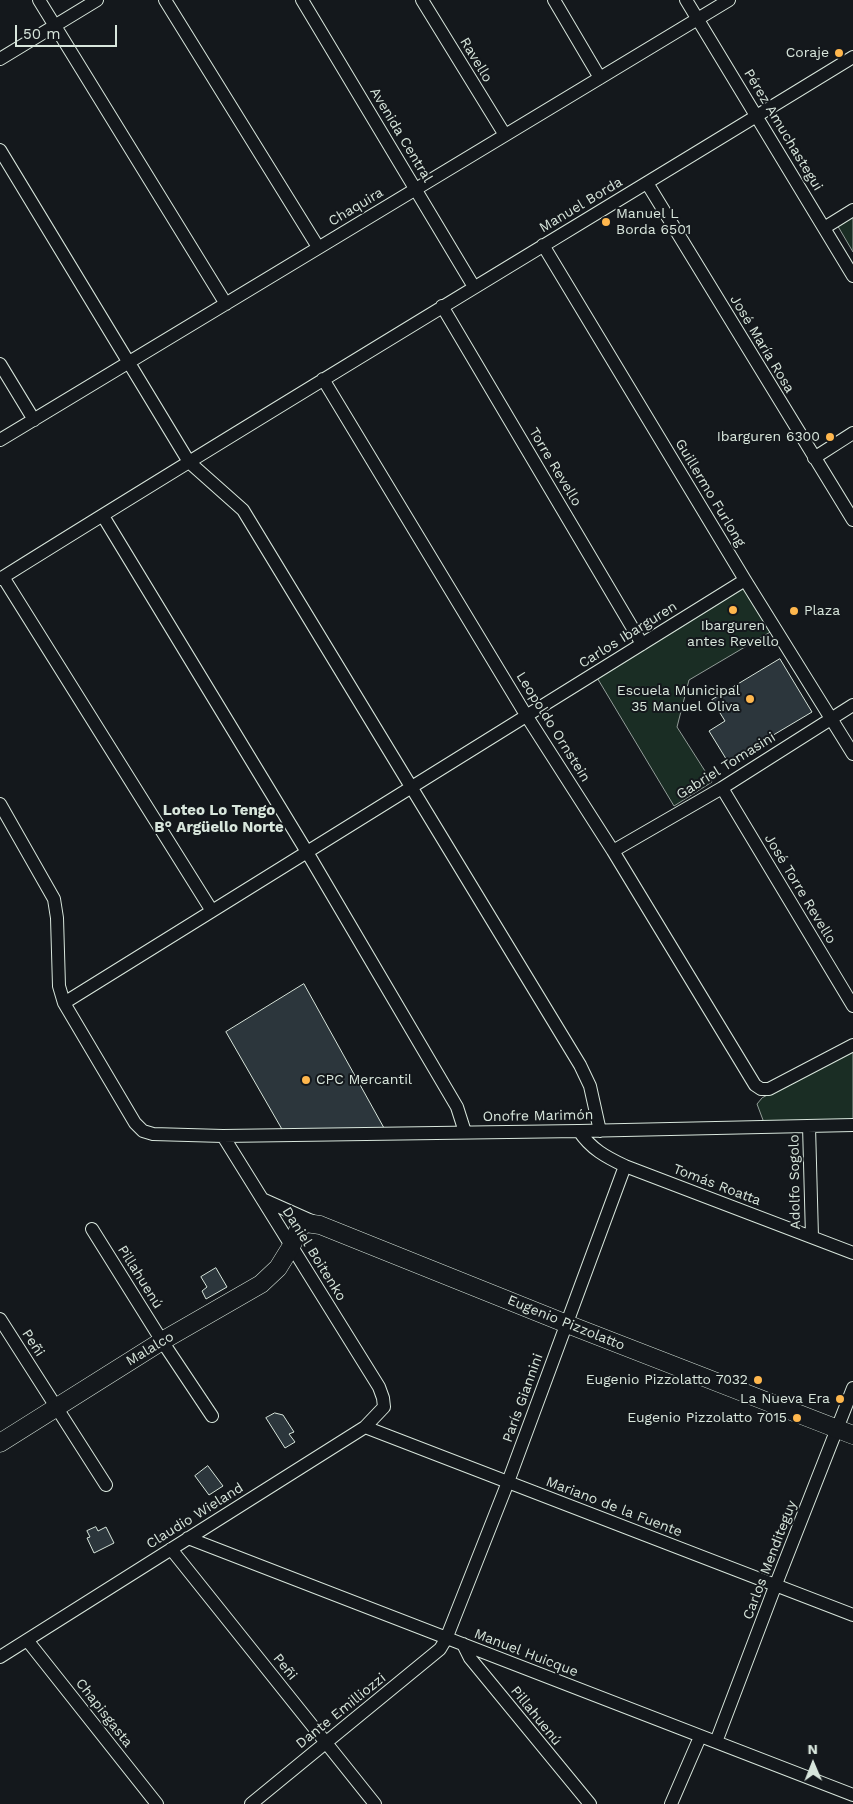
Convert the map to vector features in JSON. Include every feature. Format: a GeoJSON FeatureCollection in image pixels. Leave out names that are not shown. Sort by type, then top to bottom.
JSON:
{"type":"FeatureCollection","features":[{"type":"Feature","properties":{"kind":"main road"},"geometry":{"type":"LineString","coordinates":[[292,1247],[299,1228],[306,1223],[320,1225]]}},
{"type":"Feature","properties":{"kind":"main road","name":"Eugenio Pizzolatto"},"geometry":{"type":"LineString","coordinates":[[320,1225],[845,1432]]}},
{"type":"Feature","properties":{"kind":"main road","name":"Malalco"},"geometry":{"type":"LineString","coordinates":[[0,1443],[162,1341],[261,1284],[278,1268],[292,1247]]}},
{"type":"Feature","properties":{"kind":"street"},"geometry":{"type":"LineString","coordinates":[[39,0],[226,304]]}},
{"type":"Feature","properties":{"kind":"street"},"geometry":{"type":"LineString","coordinates":[[0,59],[97,0]]}},
{"type":"Feature","properties":{"kind":"street"},"geometry":{"type":"LineString","coordinates":[[165,0],[318,247]]}},
{"type":"Feature","properties":{"kind":"street","name":"Avenida Central"},"geometry":{"type":"LineString","coordinates":[[302,0],[474,287]]}},
{"type":"Feature","properties":{"kind":"street","name":"Ravello"},"geometry":{"type":"LineString","coordinates":[[422,0],[505,135]]}},
{"type":"Feature","properties":{"kind":"street"},"geometry":{"type":"LineString","coordinates":[[554,0],[600,78]]}},
{"type":"Feature","properties":{"kind":"street","name":"Pérez Amuchastegui"},"geometry":{"type":"LineString","coordinates":[[686,0],[853,276]]}},
{"type":"Feature","properties":{"kind":"street","name":"Chaquira"},"geometry":{"type":"LineString","coordinates":[[0,440],[729,0]]}},
{"type":"Feature","properties":{"kind":"street","name":"Manuel Borda"},"geometry":{"type":"LineString","coordinates":[[189,462],[323,378],[647,183],[853,56]]}},
{"type":"Feature","properties":{"kind":"street"},"geometry":{"type":"LineString","coordinates":[[0,150],[189,462],[243,510],[580,1065],[590,1086],[600,1131]]}},
{"type":"Feature","properties":{"kind":"street","name":"José María Rosa"},"geometry":{"type":"LineString","coordinates":[[647,183],[853,520]]}},
{"type":"Feature","properties":{"kind":"street"},"geometry":{"type":"LineString","coordinates":[[824,228],[853,210]]}},
{"type":"Feature","properties":{"kind":"street","name":"Guillermo Furlong"},"geometry":{"type":"LineString","coordinates":[[543,245],[745,580],[853,754]]}},
{"type":"Feature","properties":{"kind":"street","name":"Torre Revello"},"geometry":{"type":"LineString","coordinates":[[442,306],[642,644]]}},
{"type":"Feature","properties":{"kind":"street"},"geometry":{"type":"LineString","coordinates":[[0,364],[34,420]]}},
{"type":"Feature","properties":{"kind":"street","name":"Leopoldo Ornstein"},"geometry":{"type":"LineString","coordinates":[[323,378],[526,715],[614,851],[755,1085],[761,1089],[769,1089],[853,1045]]}},
{"type":"Feature","properties":{"kind":"street"},"geometry":{"type":"LineString","coordinates":[[814,458],[853,434]]}},
{"type":"Feature","properties":{"kind":"street"},"geometry":{"type":"LineString","coordinates":[[189,462],[2,578],[212,911]]}},
{"type":"Feature","properties":{"kind":"street"},"geometry":{"type":"LineString","coordinates":[[103,516],[457,1107],[466,1132]]}},
{"type":"Feature","properties":{"kind":"street","name":"Carlos Ibarguren"},"geometry":{"type":"LineString","coordinates":[[64,1003],[745,580]]}},
{"type":"Feature","properties":{"kind":"street","name":"Gabriel Tomasini"},"geometry":{"type":"LineString","coordinates":[[614,851],[722,788],[853,705]]}},
{"type":"Feature","properties":{"kind":"street","name":"José Torre Revello"},"geometry":{"type":"LineString","coordinates":[[722,788],[853,1006]]}},
{"type":"Feature","properties":{"kind":"street"},"geometry":{"type":"LineString","coordinates":[[0,804],[54,899],[57,918],[59,986],[64,1003]]}},
{"type":"Feature","properties":{"kind":"street","name":"Onofre Marimón"},"geometry":{"type":"LineString","coordinates":[[64,1003],[135,1123],[143,1130],[153,1134],[223,1136],[600,1131],[853,1125]]}},
{"type":"Feature","properties":{"kind":"street","name":"Adolfo Sogolo"},"geometry":{"type":"LineString","coordinates":[[809,1126],[812,1237]]}},
{"type":"Feature","properties":{"kind":"street","name":"Tomás Roatta"},"geometry":{"type":"LineString","coordinates":[[579,1131],[586,1142],[600,1154],[625,1166],[853,1253]]}},
{"type":"Feature","properties":{"kind":"street","name":"Daniel Boitenko"},"geometry":{"type":"LineString","coordinates":[[223,1136],[379,1387]]}},
{"type":"Feature","properties":{"kind":"street","name":"París Giannini"},"geometry":{"type":"LineString","coordinates":[[446,1639],[508,1482],[625,1166]]}},
{"type":"Feature","properties":{"kind":"street"},"geometry":{"type":"LineString","coordinates":[[262,1200],[320,1225]]}},
{"type":"Feature","properties":{"kind":"street","name":"Pillahuenú"},"geometry":{"type":"LineString","coordinates":[[92,1229],[162,1341],[212,1416]]}},
{"type":"Feature","properties":{"kind":"street","name":"Peñi"},"geometry":{"type":"LineString","coordinates":[[0,1319],[106,1485]]}},
{"type":"Feature","properties":{"kind":"street","name":"Claudio Wieland"},"geometry":{"type":"LineString","coordinates":[[0,1657],[365,1427],[384,1407],[384,1398],[379,1387]]}},
{"type":"Feature","properties":{"kind":"street","name":"Carlos Menditeguy"},"geometry":{"type":"LineString","coordinates":[[716,1742],[776,1584],[845,1432],[853,1388]]}},
{"type":"Feature","properties":{"kind":"street","name":"Mariano de la Fuente"},"geometry":{"type":"LineString","coordinates":[[365,1427],[853,1615]]}},
{"type":"Feature","properties":{"kind":"street","name":"Manuel Huicque"},"geometry":{"type":"LineString","coordinates":[[188,1538],[853,1796]]}},
{"type":"Feature","properties":{"kind":"street","name":"Peñi"},"geometry":{"type":"LineString","coordinates":[[171,1549],[375,1804]]}},
{"type":"Feature","properties":{"kind":"street","name":"Dante Emilliozzi"},"geometry":{"type":"LineString","coordinates":[[251,1804],[440,1649],[446,1639]]}},
{"type":"Feature","properties":{"kind":"street","name":"Chapisgasta"},"geometry":{"type":"LineString","coordinates":[[27,1640],[157,1804]]}},
{"type":"Feature","properties":{"kind":"street","name":"Pillahuenú"},"geometry":{"type":"LineString","coordinates":[[463,1644],[470,1658],[590,1804]]}},
{"type":"Feature","properties":{"kind":"street"},"geometry":{"type":"LineString","coordinates":[[671,1804],[700,1737]]}},
{"type":"Feature","properties":{"kind":"green space"},"geometry":{"type":"Polygon","coordinates":[[[853,213],[853,252],[836,223],[853,213]]]}},
{"type":"Feature","properties":{"kind":"green space"},"geometry":{"type":"Polygon","coordinates":[[[744,585],[772,631],[689,680],[677,727],[712,782],[674,806],[596,676],[744,585]]]}},
{"type":"Feature","properties":{"kind":"green space"},"geometry":{"type":"Polygon","coordinates":[[[853,1052],[853,1125],[766,1128],[757,1104],[762,1098],[853,1052]]]}},
{"type":"Feature","properties":{"kind":"building"},"geometry":{"type":"Polygon","coordinates":[[[780,659],[812,712],[728,762],[709,731],[725,721],[712,700],[780,659]]]}},
{"type":"Feature","properties":{"kind":"building","name":"CPC Mercantil"},"geometry":{"type":"Polygon","coordinates":[[[304,984],[384,1128],[283,1131],[226,1032],[304,984]]]}},
{"type":"Feature","properties":{"kind":"building"},"geometry":{"type":"Polygon","coordinates":[[[216,1268],[227,1287],[206,1299],[202,1291],[207,1287],[201,1277],[216,1268]]]}},
{"type":"Feature","properties":{"kind":"building"},"geometry":{"type":"Polygon","coordinates":[[[275,1413],[283,1415],[294,1432],[289,1434],[295,1442],[285,1448],[266,1418],[275,1413]]]}},
{"type":"Feature","properties":{"kind":"building"},"geometry":{"type":"Polygon","coordinates":[[[208,1466],[223,1486],[209,1495],[195,1476],[208,1466]]]}},
{"type":"Feature","properties":{"kind":"building"},"geometry":{"type":"Polygon","coordinates":[[[96,1527],[98,1531],[106,1527],[114,1543],[94,1553],[87,1538],[90,1537],[87,1531],[96,1527]]]}},
{"type":"Feature","properties":{"kind":"place","name":"Coraje"},"geometry":{"type":"Point","coordinates":[839,53]}},
{"type":"Feature","properties":{"kind":"place","name":"Manuel L Borda 6501"},"geometry":{"type":"Point","coordinates":[606,222]}},
{"type":"Feature","properties":{"kind":"place","name":"Ibarguren 6300"},"geometry":{"type":"Point","coordinates":[830,437]}},
{"type":"Feature","properties":{"kind":"place","name":"Ibarguren antes Revello"},"geometry":{"type":"Point","coordinates":[733,610]}},
{"type":"Feature","properties":{"kind":"place","name":"Plaza"},"geometry":{"type":"Point","coordinates":[794,611]}},
{"type":"Feature","properties":{"kind":"place","name":"Escuela Municipal 35 Manuel Oliva"},"geometry":{"type":"Point","coordinates":[750,699]}},
{"type":"Feature","properties":{"kind":"place","name":"CPC Mercantil"},"geometry":{"type":"Point","coordinates":[306,1080]}},
{"type":"Feature","properties":{"kind":"place","name":"Eugenio Pizzolatto 7032"},"geometry":{"type":"Point","coordinates":[758,1380]}},
{"type":"Feature","properties":{"kind":"place","name":"La Nueva Era"},"geometry":{"type":"Point","coordinates":[840,1399]}},
{"type":"Feature","properties":{"kind":"place","name":"Eugenio Pizzolatto 7015"},"geometry":{"type":"Point","coordinates":[797,1418]}},
{"type":"Feature","properties":{"kind":"district","name":"Loteo Lo Tengo B° Argüello Norte"},"geometry":{"type":"Point","coordinates":[219,820]}}]}
